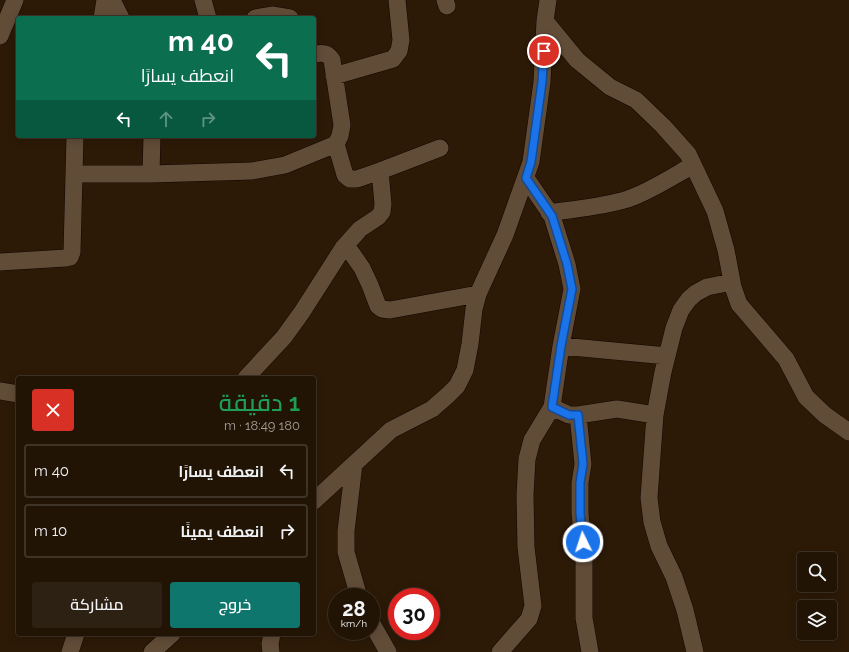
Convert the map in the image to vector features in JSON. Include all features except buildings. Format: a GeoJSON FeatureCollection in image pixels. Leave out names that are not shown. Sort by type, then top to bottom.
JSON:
{"type":"FeatureCollection","features":[{"type":"Feature","properties":{"kind":"street"},"geometry":{"type":"LineString","coordinates":[[0,36],[15,0]]}},
{"type":"Feature","properties":{"kind":"street"},"geometry":{"type":"LineString","coordinates":[[102,16],[105,0]]}},
{"type":"Feature","properties":{"kind":"street"},"geometry":{"type":"LineString","coordinates":[[112,0],[119,16]]}},
{"type":"Feature","properties":{"kind":"street"},"geometry":{"type":"LineString","coordinates":[[203,0],[207,16]]}},
{"type":"Feature","properties":{"kind":"street"},"geometry":{"type":"LineString","coordinates":[[334,76],[393,60],[399,51],[401,40],[397,0]]}},
{"type":"Feature","properties":{"kind":"street"},"geometry":{"type":"LineString","coordinates":[[316,498],[390,430],[432,409],[457,386],[464,370],[470,344],[474,309],[478,294],[505,235],[531,162],[542,82],[545,21],[548,0]]}},
{"type":"Feature","properties":{"kind":"street"},"geometry":{"type":"LineString","coordinates":[[266,16],[278,16]]}},
{"type":"Feature","properties":{"kind":"street"},"geometry":{"type":"LineString","coordinates":[[545,21],[577,60],[610,87],[636,100],[663,126],[688,154],[715,211],[726,250],[732,282],[739,304],[786,359],[806,397],[825,415],[849,432]]}},
{"type":"Feature","properties":{"kind":"street"},"geometry":{"type":"LineString","coordinates":[[74,174],[151,174],[252,171],[286,165],[336,144],[340,136],[342,125],[332,60],[329,55],[324,53],[316,54]]}},
{"type":"Feature","properties":{"kind":"street"},"geometry":{"type":"LineString","coordinates":[[0,262],[70,257],[72,252],[74,138]]}},
{"type":"Feature","properties":{"kind":"street"},"geometry":{"type":"LineString","coordinates":[[151,174],[152,138]]}},
{"type":"Feature","properties":{"kind":"street"},"geometry":{"type":"LineString","coordinates":[[336,144],[346,175],[350,179],[357,179],[440,148]]}},
{"type":"Feature","properties":{"kind":"street"},"geometry":{"type":"LineString","coordinates":[[549,213],[589,208],[627,199],[641,194],[693,165]]}},
{"type":"Feature","properties":{"kind":"street"},"geometry":{"type":"LineString","coordinates":[[248,376],[284,338],[346,246],[360,229],[378,217],[382,212],[383,204],[380,171]]}},
{"type":"Feature","properties":{"kind":"street"},"geometry":{"type":"LineString","coordinates":[[500,652],[529,619],[533,606],[526,547],[525,495],[527,459],[532,440],[552,407],[561,346],[572,289],[567,264],[552,216],[526,178]]}},
{"type":"Feature","properties":{"kind":"street"},"geometry":{"type":"LineString","coordinates":[[346,246],[362,268],[378,306],[382,309],[390,310],[478,294]]}},
{"type":"Feature","properties":{"kind":"street"},"geometry":{"type":"LineString","coordinates":[[690,650],[685,610],[674,577],[660,546],[652,522],[649,498],[655,415],[667,356],[674,328],[681,310],[689,299],[696,293],[707,288],[732,282]]}},
{"type":"Feature","properties":{"kind":"street"},"geometry":{"type":"LineString","coordinates":[[561,346],[667,356]]}},
{"type":"Feature","properties":{"kind":"street"},"geometry":{"type":"LineString","coordinates":[[0,391],[16,394]]}},
{"type":"Feature","properties":{"kind":"street"},"geometry":{"type":"LineString","coordinates":[[552,407],[569,415],[617,409],[655,415]]}},
{"type":"Feature","properties":{"kind":"street"},"geometry":{"type":"LineString","coordinates":[[578,415],[583,464],[580,483],[580,513],[584,557],[584,618],[590,652]]}},
{"type":"Feature","properties":{"kind":"street"},"geometry":{"type":"LineString","coordinates":[[354,464],[346,531],[346,552],[356,588]]}},
{"type":"Feature","properties":{"kind":"street"},"geometry":{"type":"LineString","coordinates":[[70,652],[75,636]]}},
{"type":"Feature","properties":{"kind":"street"},"geometry":{"type":"LineString","coordinates":[[152,652],[170,636]]}},
{"type":"Feature","properties":{"kind":"street"},"geometry":{"type":"LineString","coordinates":[[270,652],[272,636]]}},
{"type":"Feature","properties":{"kind":"street"},"geometry":{"type":"LineString","coordinates":[[380,638],[388,652]]}},
{"type":"Feature","properties":{"kind":"route"},"geometry":{"type":"LineString","coordinates":[[544,51],[542,82],[531,162],[526,178],[552,216],[567,264],[572,289],[566,314],[552,407],[569,415],[578,415],[583,464],[580,483],[580,513],[583,542]]}}]}
